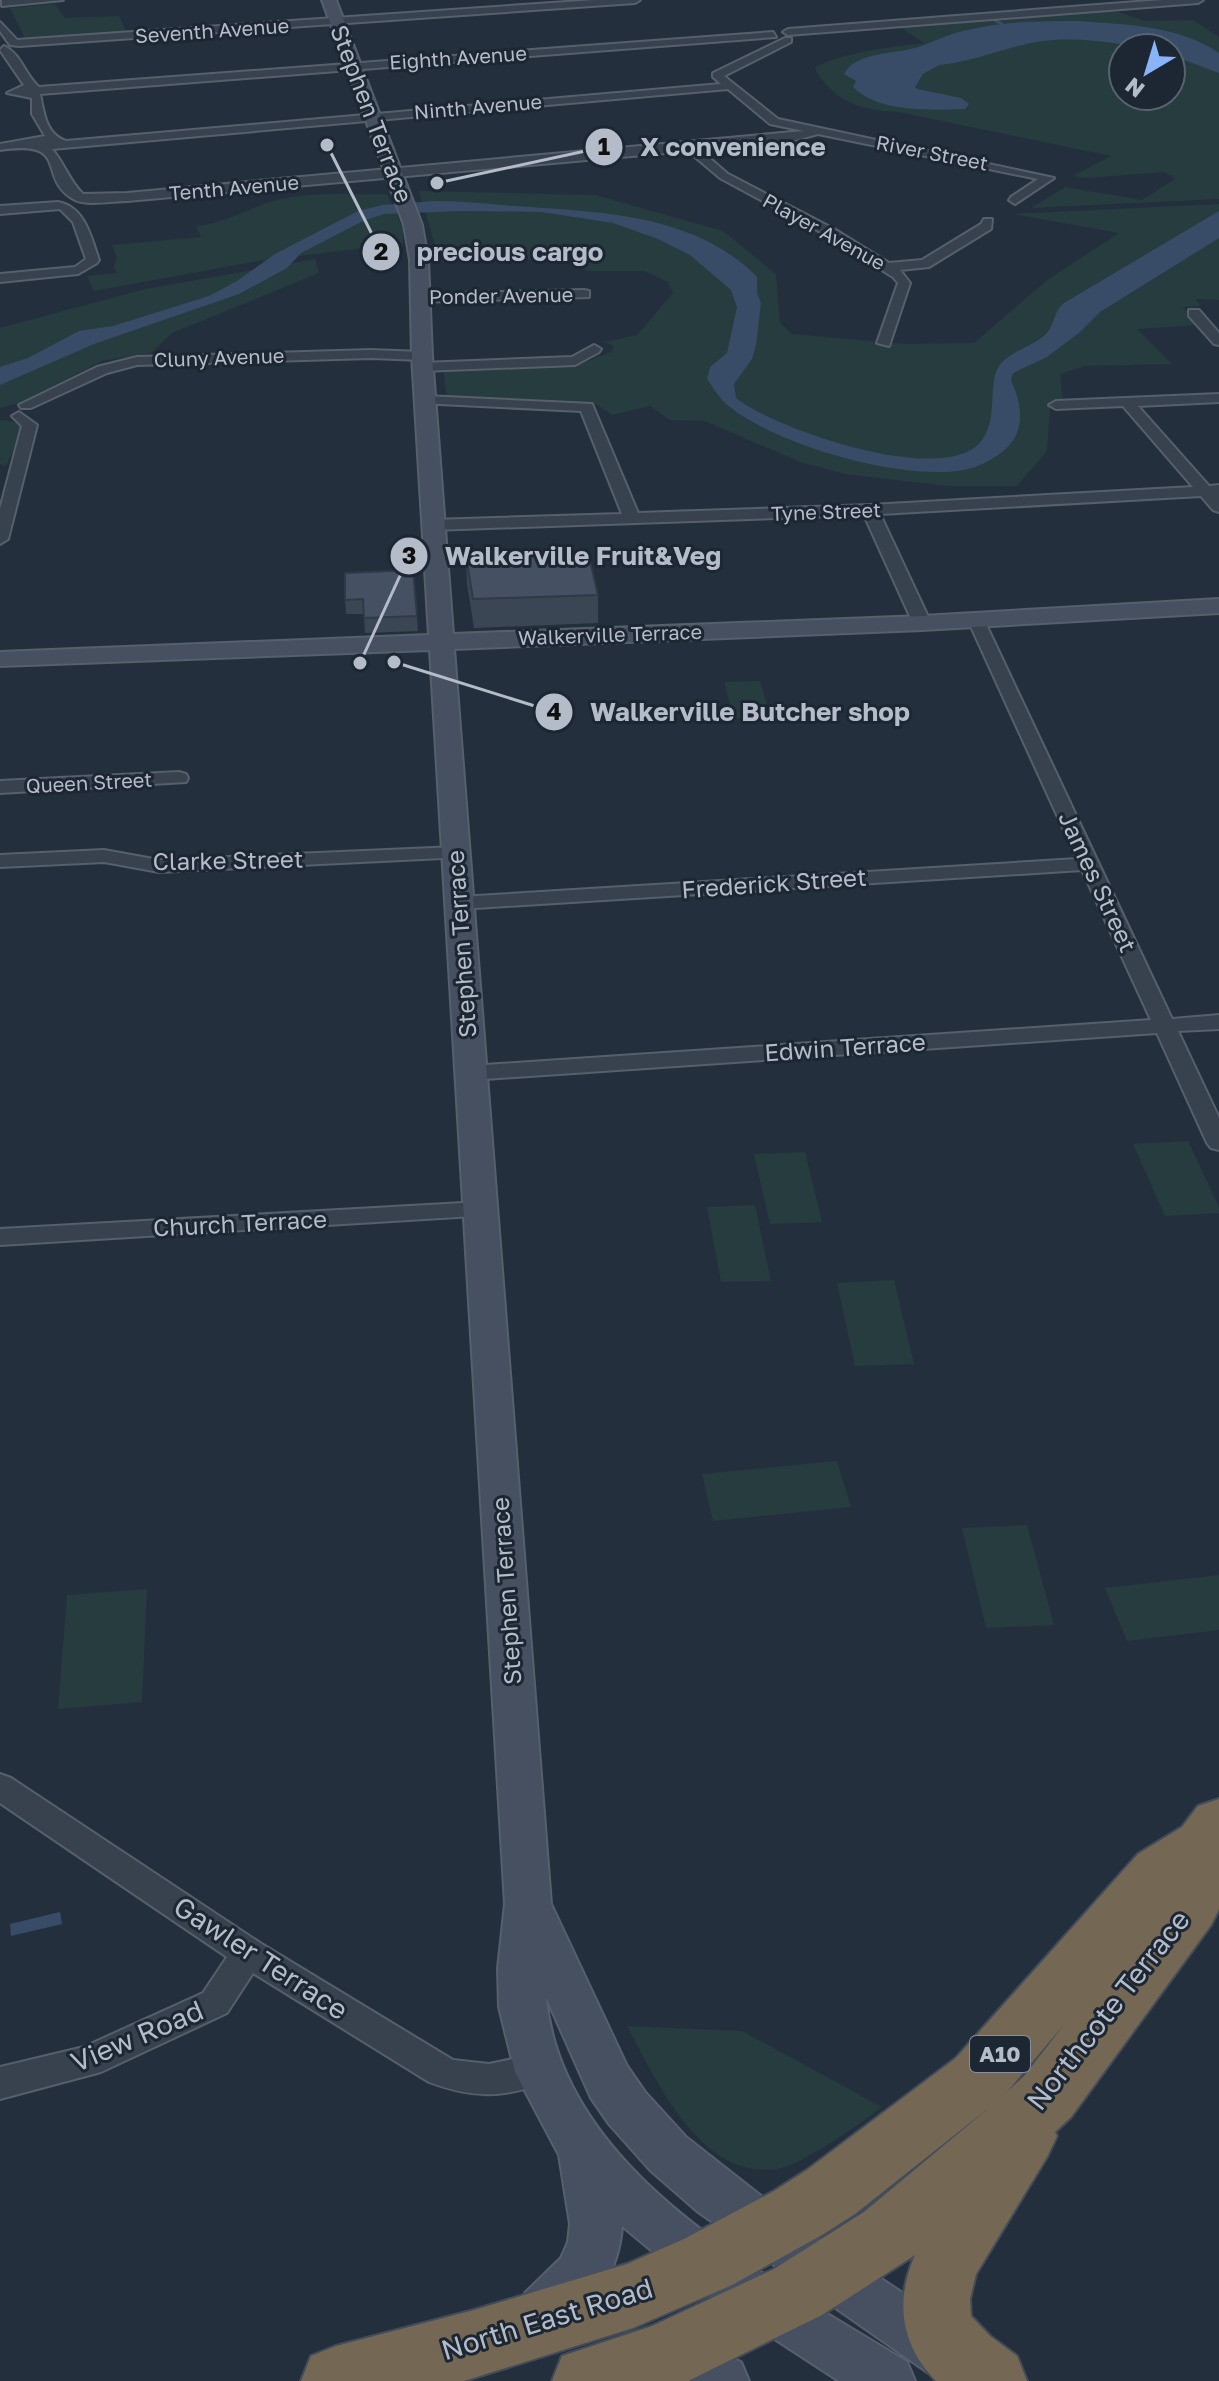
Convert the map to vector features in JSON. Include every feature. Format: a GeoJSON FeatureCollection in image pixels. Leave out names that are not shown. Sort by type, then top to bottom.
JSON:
{"type":"FeatureCollection","features":[{"type":"Feature","properties":{"kind":"highway","name":"Northcote Terrace"},"geometry":{"type":"LineString","coordinates":[[828,2275],[888,2235],[1048,2096],[1190,1907],[1211,1833]]}},
{"type":"Feature","properties":{"kind":"highway","name":"Northcote Terrace"},"geometry":{"type":"LineString","coordinates":[[766,2232],[831,2192],[979,2078],[1159,1871],[1211,1833]]}},
{"type":"Feature","properties":{"kind":"highway"},"geometry":{"type":"LineString","coordinates":[[990,2381],[966,2361],[945,2337],[938,2319],[936,2291],[953,2247],[1048,2096]]}},
{"type":"Feature","properties":{"kind":"highway","name":"A10"},"geometry":{"type":"LineString","coordinates":[[708,2262],[766,2232]]}},
{"type":"Feature","properties":{"kind":"highway","name":"North East Road"},"geometry":{"type":"LineString","coordinates":[[336,2381],[518,2331],[633,2295],[708,2262]]}},
{"type":"Feature","properties":{"kind":"highway","name":"A10"},"geometry":{"type":"LineString","coordinates":[[606,2375],[662,2357],[770,2307],[828,2275]]}},
{"type":"Feature","properties":{"kind":"main road","name":"Stephen Terrace"},"geometry":{"type":"LineString","coordinates":[[329,0],[402,192],[413,225],[419,260],[422,361],[528,1904],[521,1988],[537,2070],[561,2118],[582,2148],[603,2174],[642,2212],[770,2307],[888,2381]]}},
{"type":"Feature","properties":{"kind":"main road","name":"Walkerville Terrace"},"geometry":{"type":"LineString","coordinates":[[0,659],[922,623],[1219,606]]}},
{"type":"Feature","properties":{"kind":"main road","name":"Stephen Terrace"},"geometry":{"type":"LineString","coordinates":[[528,1904],[590,2044],[625,2109],[699,2184],[828,2275],[990,2381]]}},
{"type":"Feature","properties":{"kind":"main road"},"geometry":{"type":"LineString","coordinates":[[518,2331],[563,2293],[589,2263],[595,2249],[597,2225],[582,2148]]}},
{"type":"Feature","properties":{"kind":"main road"},"geometry":{"type":"LineString","coordinates":[[606,2375],[722,2381]]}},
{"type":"Feature","properties":{"kind":"street"},"geometry":{"type":"LineString","coordinates":[[1,4],[58,0]]}},
{"type":"Feature","properties":{"kind":"street","name":"Seventh Avenue"},"geometry":{"type":"LineString","coordinates":[[9,47],[635,0]]}},
{"type":"Feature","properties":{"kind":"street","name":"Eighth Avenue"},"geometry":{"type":"LineString","coordinates":[[13,91],[36,94],[71,88],[781,36],[817,30],[1198,0]]}},
{"type":"Feature","properties":{"kind":"street"},"geometry":{"type":"LineString","coordinates":[[962,6],[987,16]]}},
{"type":"Feature","properties":{"kind":"street"},"geometry":{"type":"LineString","coordinates":[[976,6],[986,11],[987,16]]}},
{"type":"Feature","properties":{"kind":"street"},"geometry":{"type":"LineString","coordinates":[[2,28],[9,47],[13,91],[36,94],[47,144],[65,184],[82,201],[84,213],[79,221]]}},
{"type":"Feature","properties":{"kind":"street"},"geometry":{"type":"LineString","coordinates":[[731,86],[717,74],[781,36]]}},
{"type":"Feature","properties":{"kind":"street","name":"Ninth Avenue"},"geometry":{"type":"LineString","coordinates":[[0,148],[731,86]]}},
{"type":"Feature","properties":{"kind":"street","name":"River Street"},"geometry":{"type":"LineString","coordinates":[[731,86],[774,122],[1048,178],[1015,200]]}},
{"type":"Feature","properties":{"kind":"street","name":"Tenth Avenue"},"geometry":{"type":"LineString","coordinates":[[60,203],[801,137],[817,131]]}},
{"type":"Feature","properties":{"kind":"street","name":"Player Avenue"},"geometry":{"type":"LineString","coordinates":[[690,147],[724,176],[830,232],[898,274],[904,283],[884,343]]}},
{"type":"Feature","properties":{"kind":"street"},"geometry":{"type":"LineString","coordinates":[[60,203],[65,184]]}},
{"type":"Feature","properties":{"kind":"street"},"geometry":{"type":"LineString","coordinates":[[0,209],[60,203],[79,221],[93,260],[84,268],[0,278]]}},
{"type":"Feature","properties":{"kind":"street"},"geometry":{"type":"LineString","coordinates":[[888,267],[925,264],[937,259],[987,226],[988,222]]}},
{"type":"Feature","properties":{"kind":"street","name":"Ponder Avenue"},"geometry":{"type":"LineString","coordinates":[[419,298],[584,294]]}},
{"type":"Feature","properties":{"kind":"street"},"geometry":{"type":"LineString","coordinates":[[1194,313],[1219,341]]}},
{"type":"Feature","properties":{"kind":"street","name":"Cluny Avenue"},"geometry":{"type":"LineString","coordinates":[[10,413],[102,370],[137,361],[371,354],[422,361],[575,361],[594,349]]}},
{"type":"Feature","properties":{"kind":"street"},"geometry":{"type":"LineString","coordinates":[[1056,405],[1219,398]]}},
{"type":"Feature","properties":{"kind":"street"},"geometry":{"type":"LineString","coordinates":[[425,400],[587,407],[632,518]]}},
{"type":"Feature","properties":{"kind":"street"},"geometry":{"type":"LineString","coordinates":[[1127,402],[1212,490],[1219,507]]}},
{"type":"Feature","properties":{"kind":"street"},"geometry":{"type":"LineString","coordinates":[[0,539],[30,425],[10,413]]}},
{"type":"Feature","properties":{"kind":"street","name":"Tyne Street"},"geometry":{"type":"LineString","coordinates":[[433,525],[870,510],[1212,490]]}},
{"type":"Feature","properties":{"kind":"street"},"geometry":{"type":"LineString","coordinates":[[870,510],[922,623]]}},
{"type":"Feature","properties":{"kind":"street","name":"James Street"},"geometry":{"type":"LineString","coordinates":[[976,620],[1219,1143]]}},
{"type":"Feature","properties":{"kind":"street","name":"Queen Street"},"geometry":{"type":"LineString","coordinates":[[0,787],[179,778]]}},
{"type":"Feature","properties":{"kind":"street","name":"Clarke Street"},"geometry":{"type":"LineString","coordinates":[[0,861],[104,856],[159,866],[456,853]]}},
{"type":"Feature","properties":{"kind":"street","name":"Frederick Street"},"geometry":{"type":"LineString","coordinates":[[460,903],[1088,864]]}},
{"type":"Feature","properties":{"kind":"street","name":"Edwin Terrace"},"geometry":{"type":"LineString","coordinates":[[471,1073],[1219,1022]]}},
{"type":"Feature","properties":{"kind":"street","name":"Church Terrace"},"geometry":{"type":"LineString","coordinates":[[0,1237],[481,1210]]}},
{"type":"Feature","properties":{"kind":"street","name":"Gawler Terrace"},"geometry":{"type":"LineString","coordinates":[[0,1787],[248,1953],[430,2066],[452,2076],[485,2081],[537,2070]]}},
{"type":"Feature","properties":{"kind":"street","name":"View Road"},"geometry":{"type":"LineString","coordinates":[[0,2083],[89,2061],[215,2003],[248,1953]]}},
{"type":"Feature","properties":{"kind":"green space"},"geometry":{"type":"Polygon","coordinates":[[[55,4],[65,18],[119,16],[127,33],[26,40],[10,8],[55,4]]]}},
{"type":"Feature","properties":{"kind":"green space"},"geometry":{"type":"Polygon","coordinates":[[[1110,9],[1145,21],[1193,20],[1219,37],[1219,199],[1031,208],[1065,187],[1142,200],[1175,179],[1165,172],[1085,178],[1073,176],[1111,156],[858,106],[833,91],[815,67],[868,51],[924,43],[895,24],[1110,9]]]}},
{"type":"Feature","properties":{"kind":"green space"},"geometry":{"type":"Polygon","coordinates":[[[419,191],[595,195],[723,231],[776,274],[780,323],[792,334],[905,344],[974,343],[1046,281],[1119,233],[1013,214],[1219,204],[1219,300],[1196,299],[1200,306],[1183,307],[1198,325],[1137,329],[1172,364],[1085,366],[1060,374],[1063,399],[1059,409],[1050,409],[1047,451],[1017,486],[948,486],[845,474],[800,462],[705,421],[670,420],[650,406],[612,415],[596,404],[447,398],[443,368],[580,364],[611,352],[614,346],[605,342],[637,335],[673,293],[668,282],[644,271],[589,271],[557,259],[440,262],[419,191]]]}},
{"type":"Feature","properties":{"kind":"green space"},"geometry":{"type":"Polygon","coordinates":[[[387,194],[403,228],[403,243],[253,262],[94,291],[87,276],[117,273],[114,267],[117,257],[112,245],[201,237],[196,226],[287,198],[387,194]]]}},
{"type":"Feature","properties":{"kind":"green space"},"geometry":{"type":"Polygon","coordinates":[[[315,259],[319,273],[172,333],[151,353],[102,361],[19,403],[0,408],[0,328],[145,289],[315,259]]]}},
{"type":"Feature","properties":{"kind":"green space"},"geometry":{"type":"Polygon","coordinates":[[[0,421],[20,423],[21,433],[6,466],[0,464],[0,421]]]}},
{"type":"Feature","properties":{"kind":"green space"},"geometry":{"type":"Polygon","coordinates":[[[760,681],[771,717],[734,718],[724,682],[760,681]]]}},
{"type":"Feature","properties":{"kind":"green space"},"geometry":{"type":"Polygon","coordinates":[[[1188,1141],[1219,1213],[1165,1216],[1133,1144],[1188,1141]]]}},
{"type":"Feature","properties":{"kind":"green space"},"geometry":{"type":"Polygon","coordinates":[[[805,1152],[822,1222],[770,1224],[754,1154],[805,1152]]]}},
{"type":"Feature","properties":{"kind":"green space"},"geometry":{"type":"Polygon","coordinates":[[[755,1205],[771,1281],[721,1282],[707,1207],[755,1205]]]}},
{"type":"Feature","properties":{"kind":"green space"},"geometry":{"type":"Polygon","coordinates":[[[894,1280],[914,1364],[855,1366],[837,1283],[894,1280]]]}},
{"type":"Feature","properties":{"kind":"green space"},"geometry":{"type":"Polygon","coordinates":[[[837,1461],[851,1507],[713,1521],[702,1474],[837,1461]]]}},
{"type":"Feature","properties":{"kind":"green space"},"geometry":{"type":"Polygon","coordinates":[[[1027,1525],[1054,1625],[986,1628],[962,1528],[1027,1525]]]}},
{"type":"Feature","properties":{"kind":"green space"},"geometry":{"type":"Polygon","coordinates":[[[1219,1575],[1219,1630],[1127,1641],[1105,1588],[1219,1575]]]}},
{"type":"Feature","properties":{"kind":"green space"},"geometry":{"type":"Polygon","coordinates":[[[147,1589],[142,1702],[58,1709],[67,1595],[147,1589]]]}},
{"type":"Feature","properties":{"kind":"green space"},"geometry":{"type":"Polygon","coordinates":[[[627,2026],[742,2031],[882,2107],[800,2160],[777,2169],[750,2168],[725,2159],[684,2122],[652,2073],[627,2026]]]}},
{"type":"Feature","properties":{"kind":"water"},"geometry":{"type":"Polygon","coordinates":[[[1079,21],[1170,32],[1107,32],[1107,42],[1039,42],[939,65],[923,74],[915,87],[917,89],[961,98],[969,104],[965,109],[906,108],[877,102],[853,87],[856,81],[844,74],[864,58],[918,47],[977,28],[1021,22],[1079,21]]]}},
{"type":"Feature","properties":{"kind":"water"},"geometry":{"type":"Polygon","coordinates":[[[1187,37],[1219,53],[1219,73],[1187,61],[1187,37]]]}},
{"type":"Feature","properties":{"kind":"water"},"geometry":{"type":"Polygon","coordinates":[[[434,201],[603,213],[637,218],[702,238],[731,255],[757,277],[757,293],[761,303],[756,345],[752,359],[734,384],[736,398],[786,425],[822,438],[899,456],[934,458],[963,454],[982,440],[989,425],[998,367],[1046,334],[1064,303],[1219,211],[1219,238],[1100,312],[1047,357],[1013,373],[1011,380],[1020,409],[1016,436],[993,458],[964,470],[938,472],[876,465],[809,447],[752,421],[726,404],[707,379],[710,367],[727,353],[737,307],[731,290],[690,255],[658,239],[613,223],[542,212],[384,214],[363,221],[301,253],[287,268],[239,294],[94,344],[0,385],[0,367],[28,358],[79,331],[113,326],[209,296],[275,254],[358,211],[383,205],[434,201]]]}},
{"type":"Feature","properties":{"kind":"water"},"geometry":{"type":"Polygon","coordinates":[[[60,1912],[62,1924],[11,1936],[10,1924],[60,1912]]]}},
{"type":"Feature","properties":{"kind":"building"},"geometry":{"type":"Polygon","coordinates":[[[588,552],[598,595],[473,599],[466,556],[588,552]]]}},
{"type":"Feature","properties":{"kind":"building"},"geometry":{"type":"Polygon","coordinates":[[[413,570],[417,616],[364,618],[363,599],[345,600],[345,573],[413,570]]]}},
{"type":"Feature","properties":{"kind":"waterway"},"geometry":{"type":"LineString","coordinates":[[992,19],[1002,24]]}},
{"type":"Feature","properties":{"kind":"place","name":"precious cargo"},"geometry":{"type":"Point","coordinates":[327,145]}},
{"type":"Feature","properties":{"kind":"place","name":"X convenience"},"geometry":{"type":"Point","coordinates":[437,183]}},
{"type":"Feature","properties":{"kind":"place","name":"Walkerville Butcher shop"},"geometry":{"type":"Point","coordinates":[394,662]}},
{"type":"Feature","properties":{"kind":"place","name":"Walkerville Fruit&Veg"},"geometry":{"type":"Point","coordinates":[360,663]}}]}
